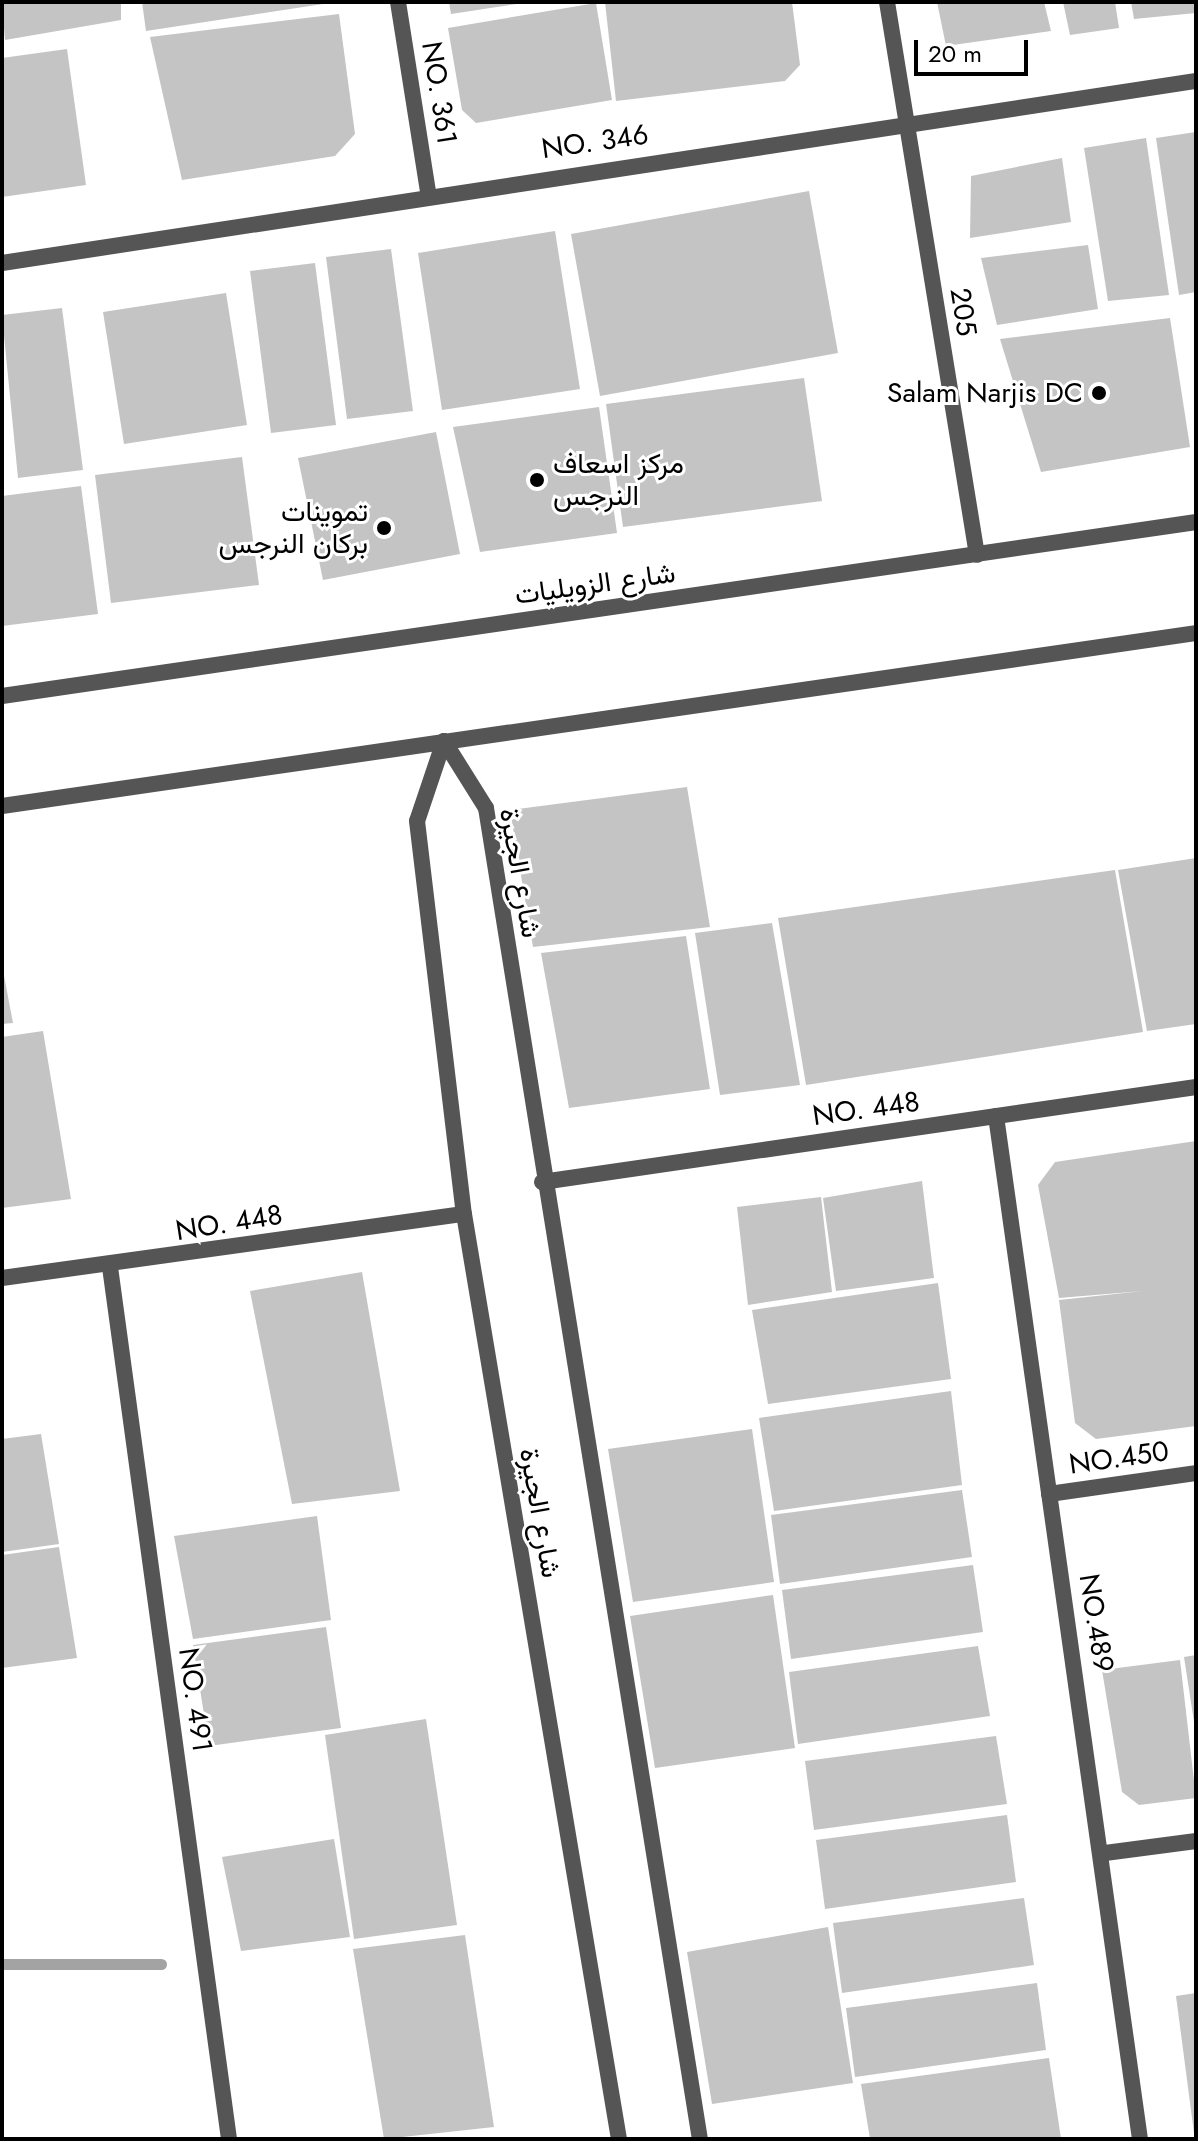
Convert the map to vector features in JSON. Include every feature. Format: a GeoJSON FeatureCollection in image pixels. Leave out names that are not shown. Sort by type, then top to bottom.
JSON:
{"type":"FeatureCollection","features":[{"type":"Feature","properties":{"kind":"street","name":"NO. 361"},"geometry":{"type":"LineString","coordinates":[[398,2],[428,192]]}},
{"type":"Feature","properties":{"kind":"street","name":"205"},"geometry":{"type":"LineString","coordinates":[[887,2],[977,555]]}},
{"type":"Feature","properties":{"kind":"street","name":"NO. 346"},"geometry":{"type":"LineString","coordinates":[[2,263],[428,192],[1196,81]]}},
{"type":"Feature","properties":{"kind":"street","name":"شارع الزويليات"},"geometry":{"type":"LineString","coordinates":[[2,696],[1196,522]]}},
{"type":"Feature","properties":{"kind":"street"},"geometry":{"type":"LineString","coordinates":[[2,806],[1196,633]]}},
{"type":"Feature","properties":{"kind":"street","name":"شارع الجيرة"},"geometry":{"type":"LineString","coordinates":[[444,741],[486,808],[542,1182],[700,2139]]}},
{"type":"Feature","properties":{"kind":"street","name":"شارع الجيرة"},"geometry":{"type":"LineString","coordinates":[[444,741],[417,821],[464,1214],[619,2139]]}},
{"type":"Feature","properties":{"kind":"street","name":"NO. 448"},"geometry":{"type":"LineString","coordinates":[[542,1182],[1196,1087]]}},
{"type":"Feature","properties":{"kind":"street","name":"NO.489"},"geometry":{"type":"LineString","coordinates":[[996,1116],[1049,1494],[1105,1853],[1140,2139]]}},
{"type":"Feature","properties":{"kind":"street","name":"NO. 448"},"geometry":{"type":"LineString","coordinates":[[2,1278],[110,1267],[464,1214]]}},
{"type":"Feature","properties":{"kind":"street","name":"NO. 491"},"geometry":{"type":"LineString","coordinates":[[110,1267],[229,2139]]}},
{"type":"Feature","properties":{"kind":"street","name":"NO.450"},"geometry":{"type":"LineString","coordinates":[[1049,1494],[1196,1473]]}},
{"type":"Feature","properties":{"kind":"street"},"geometry":{"type":"LineString","coordinates":[[1105,1853],[1196,1841]]}},
{"type":"Feature","properties":{"kind":"building"},"geometry":{"type":"Polygon","coordinates":[[[2,2],[121,2],[121,20],[5,40],[2,2]]]}},
{"type":"Feature","properties":{"kind":"building"},"geometry":{"type":"Polygon","coordinates":[[[142,2],[323,2],[323,4],[146,31],[142,2]]]}},
{"type":"Feature","properties":{"kind":"building"},"geometry":{"type":"Polygon","coordinates":[[[449,2],[516,2],[516,4],[451,14],[449,2]]]}},
{"type":"Feature","properties":{"kind":"building"},"geometry":{"type":"Polygon","coordinates":[[[605,2],[792,2],[800,65],[785,81],[616,101],[605,2]]]}},
{"type":"Feature","properties":{"kind":"building"},"geometry":{"type":"Polygon","coordinates":[[[937,2],[1044,2],[1051,31],[946,46],[937,2]]]}},
{"type":"Feature","properties":{"kind":"building"},"geometry":{"type":"Polygon","coordinates":[[[1063,2],[1115,2],[1119,28],[1070,35],[1063,2]]]}},
{"type":"Feature","properties":{"kind":"building"},"geometry":{"type":"Polygon","coordinates":[[[1131,2],[1196,2],[1196,13],[1134,19],[1131,2]]]}},
{"type":"Feature","properties":{"kind":"building"},"geometry":{"type":"Polygon","coordinates":[[[596,3],[612,100],[476,123],[462,110],[448,28],[596,3]]]}},
{"type":"Feature","properties":{"kind":"building"},"geometry":{"type":"Polygon","coordinates":[[[339,14],[355,134],[335,156],[182,180],[150,37],[339,14]]]}},
{"type":"Feature","properties":{"kind":"building"},"geometry":{"type":"Polygon","coordinates":[[[67,49],[86,185],[2,197],[2,58],[67,49]]]}},
{"type":"Feature","properties":{"kind":"building"},"geometry":{"type":"Polygon","coordinates":[[[1196,132],[1196,292],[1179,295],[1156,138],[1196,132]]]}},
{"type":"Feature","properties":{"kind":"building"},"geometry":{"type":"Polygon","coordinates":[[[1146,138],[1169,295],[1108,301],[1084,148],[1146,138]]]}},
{"type":"Feature","properties":{"kind":"building"},"geometry":{"type":"Polygon","coordinates":[[[1062,158],[1071,222],[970,238],[971,176],[1062,158]]]}},
{"type":"Feature","properties":{"kind":"building"},"geometry":{"type":"Polygon","coordinates":[[[809,191],[838,353],[600,396],[571,234],[809,191]]]}},
{"type":"Feature","properties":{"kind":"building"},"geometry":{"type":"Polygon","coordinates":[[[555,231],[580,389],[442,410],[418,253],[555,231]]]}},
{"type":"Feature","properties":{"kind":"building"},"geometry":{"type":"Polygon","coordinates":[[[1088,245],[1098,309],[997,325],[981,258],[1088,245]]]}},
{"type":"Feature","properties":{"kind":"building"},"geometry":{"type":"Polygon","coordinates":[[[391,249],[413,411],[347,419],[326,257],[391,249]]]}},
{"type":"Feature","properties":{"kind":"building"},"geometry":{"type":"Polygon","coordinates":[[[315,263],[336,425],[271,433],[250,271],[315,263]]]}},
{"type":"Feature","properties":{"kind":"building"},"geometry":{"type":"Polygon","coordinates":[[[226,293],[247,425],[124,444],[103,312],[226,293]]]}},
{"type":"Feature","properties":{"kind":"building"},"geometry":{"type":"Polygon","coordinates":[[[62,308],[83,470],[18,478],[2,315],[62,308]]]}},
{"type":"Feature","properties":{"kind":"building","name":"Salam Narjis DC"},"geometry":{"type":"Polygon","coordinates":[[[1170,318],[1190,447],[1041,472],[1000,339],[1170,318]]]}},
{"type":"Feature","properties":{"kind":"building"},"geometry":{"type":"Polygon","coordinates":[[[804,378],[822,501],[623,527],[606,404],[804,378]]]}},
{"type":"Feature","properties":{"kind":"building","name":"مركز اسعاف النرجس"},"geometry":{"type":"Polygon","coordinates":[[[599,407],[617,533],[480,552],[453,427],[599,407]]]}},
{"type":"Feature","properties":{"kind":"building"},"geometry":{"type":"Polygon","coordinates":[[[436,432],[460,554],[323,580],[298,458],[436,432]]]}},
{"type":"Feature","properties":{"kind":"building"},"geometry":{"type":"Polygon","coordinates":[[[242,457],[259,585],[111,603],[95,475],[242,457]]]}},
{"type":"Feature","properties":{"kind":"building"},"geometry":{"type":"Polygon","coordinates":[[[81,486],[98,614],[2,626],[2,496],[81,486]]]}},
{"type":"Feature","properties":{"kind":"building"},"geometry":{"type":"Polygon","coordinates":[[[687,787],[710,927],[533,947],[510,810],[687,787]]]}},
{"type":"Feature","properties":{"kind":"building"},"geometry":{"type":"Polygon","coordinates":[[[1196,858],[1196,1024],[1147,1031],[1118,870],[1196,858]]]}},
{"type":"Feature","properties":{"kind":"building"},"geometry":{"type":"Polygon","coordinates":[[[1115,870],[1143,1032],[806,1085],[778,918],[1115,870]]]}},
{"type":"Feature","properties":{"kind":"building"},"geometry":{"type":"Polygon","coordinates":[[[772,923],[800,1085],[720,1095],[695,933],[772,923]]]}},
{"type":"Feature","properties":{"kind":"building"},"geometry":{"type":"Polygon","coordinates":[[[686,936],[710,1089],[569,1108],[541,953],[686,936]]]}},
{"type":"Feature","properties":{"kind":"building"},"geometry":{"type":"Polygon","coordinates":[[[2,965],[13,1023],[2,1024],[2,965]]]}},
{"type":"Feature","properties":{"kind":"building"},"geometry":{"type":"Polygon","coordinates":[[[43,1031],[71,1199],[2,1208],[2,1037],[43,1031]]]}},
{"type":"Feature","properties":{"kind":"building"},"geometry":{"type":"Polygon","coordinates":[[[1196,1141],[1196,1426],[1096,1439],[1075,1423],[1059,1300],[1143,1291],[1059,1298],[1038,1185],[1055,1162],[1196,1141]]]}},
{"type":"Feature","properties":{"kind":"building"},"geometry":{"type":"Polygon","coordinates":[[[922,1181],[934,1278],[836,1291],[823,1198],[922,1181]]]}},
{"type":"Feature","properties":{"kind":"building"},"geometry":{"type":"Polygon","coordinates":[[[821,1197],[832,1292],[748,1305],[737,1207],[821,1197]]]}},
{"type":"Feature","properties":{"kind":"building"},"geometry":{"type":"Polygon","coordinates":[[[362,1272],[400,1491],[292,1504],[250,1291],[362,1272]]]}},
{"type":"Feature","properties":{"kind":"building"},"geometry":{"type":"Polygon","coordinates":[[[938,1283],[951,1379],[768,1404],[752,1310],[938,1283]]]}},
{"type":"Feature","properties":{"kind":"building"},"geometry":{"type":"Polygon","coordinates":[[[951,1391],[962,1485],[774,1511],[759,1418],[951,1391]]]}},
{"type":"Feature","properties":{"kind":"building"},"geometry":{"type":"Polygon","coordinates":[[[752,1429],[774,1582],[633,1602],[608,1449],[752,1429]]]}},
{"type":"Feature","properties":{"kind":"building"},"geometry":{"type":"Polygon","coordinates":[[[41,1434],[59,1544],[2,1552],[2,1439],[41,1434]]]}},
{"type":"Feature","properties":{"kind":"building"},"geometry":{"type":"Polygon","coordinates":[[[962,1490],[972,1557],[780,1584],[771,1515],[962,1490]]]}},
{"type":"Feature","properties":{"kind":"building"},"geometry":{"type":"Polygon","coordinates":[[[317,1516],[331,1620],[193,1639],[174,1536],[317,1516]]]}},
{"type":"Feature","properties":{"kind":"building"},"geometry":{"type":"Polygon","coordinates":[[[59,1547],[77,1658],[2,1668],[2,1555],[59,1547]]]}},
{"type":"Feature","properties":{"kind":"building"},"geometry":{"type":"Polygon","coordinates":[[[973,1565],[983,1632],[791,1659],[782,1590],[973,1565]]]}},
{"type":"Feature","properties":{"kind":"building"},"geometry":{"type":"Polygon","coordinates":[[[773,1595],[795,1748],[655,1768],[630,1616],[773,1595]]]}},
{"type":"Feature","properties":{"kind":"building"},"geometry":{"type":"Polygon","coordinates":[[[326,1627],[341,1728],[209,1746],[193,1645],[326,1627]]]}},
{"type":"Feature","properties":{"kind":"building"},"geometry":{"type":"Polygon","coordinates":[[[978,1646],[990,1716],[798,1744],[789,1672],[978,1646]]]}},
{"type":"Feature","properties":{"kind":"building"},"geometry":{"type":"Polygon","coordinates":[[[1196,1655],[1196,1722],[1194,1722],[1184,1657],[1196,1655]]]}},
{"type":"Feature","properties":{"kind":"building"},"geometry":{"type":"Polygon","coordinates":[[[1180,1660],[1196,1798],[1139,1805],[1122,1792],[1102,1670],[1180,1660]]]}},
{"type":"Feature","properties":{"kind":"building"},"geometry":{"type":"Polygon","coordinates":[[[426,1719],[457,1925],[354,1939],[325,1735],[426,1719]]]}},
{"type":"Feature","properties":{"kind":"building"},"geometry":{"type":"Polygon","coordinates":[[[996,1736],[1007,1804],[814,1830],[805,1761],[996,1736]]]}},
{"type":"Feature","properties":{"kind":"building"},"geometry":{"type":"Polygon","coordinates":[[[1007,1815],[1016,1882],[825,1909],[816,1840],[1007,1815]]]}},
{"type":"Feature","properties":{"kind":"building"},"geometry":{"type":"Polygon","coordinates":[[[334,1839],[350,1937],[241,1951],[222,1857],[334,1839]]]}},
{"type":"Feature","properties":{"kind":"building"},"geometry":{"type":"Polygon","coordinates":[[[1024,1898],[1034,1965],[842,1993],[833,1923],[1024,1898]]]}},
{"type":"Feature","properties":{"kind":"building"},"geometry":{"type":"Polygon","coordinates":[[[828,1927],[853,2083],[712,2104],[687,1952],[828,1927]]]}},
{"type":"Feature","properties":{"kind":"building"},"geometry":{"type":"Polygon","coordinates":[[[465,1935],[494,2127],[384,2139],[353,1949],[465,1935]]]}},
{"type":"Feature","properties":{"kind":"building"},"geometry":{"type":"Polygon","coordinates":[[[1037,1983],[1046,2050],[855,2077],[846,2008],[1037,1983]]]}},
{"type":"Feature","properties":{"kind":"building"},"geometry":{"type":"Polygon","coordinates":[[[1196,1993],[1196,2133],[1194,2133],[1176,1996],[1196,1993]]]}},
{"type":"Feature","properties":{"kind":"building"},"geometry":{"type":"Polygon","coordinates":[[[1049,2058],[1061,2139],[870,2139],[861,2084],[1049,2058]]]}},
{"type":"Feature","properties":{"kind":"waterway"},"geometry":{"type":"LineString","coordinates":[[2,1964],[161,1964]]}},
{"type":"Feature","properties":{"kind":"place","name":"Salam Narjis DC"},"geometry":{"type":"Point","coordinates":[1099,393]}},
{"type":"Feature","properties":{"kind":"place","name":"مركز اسعاف النرجس"},"geometry":{"type":"Point","coordinates":[537,480]}},
{"type":"Feature","properties":{"kind":"place","name":"تموينات بركان النرجس"},"geometry":{"type":"Point","coordinates":[384,528]}}]}
